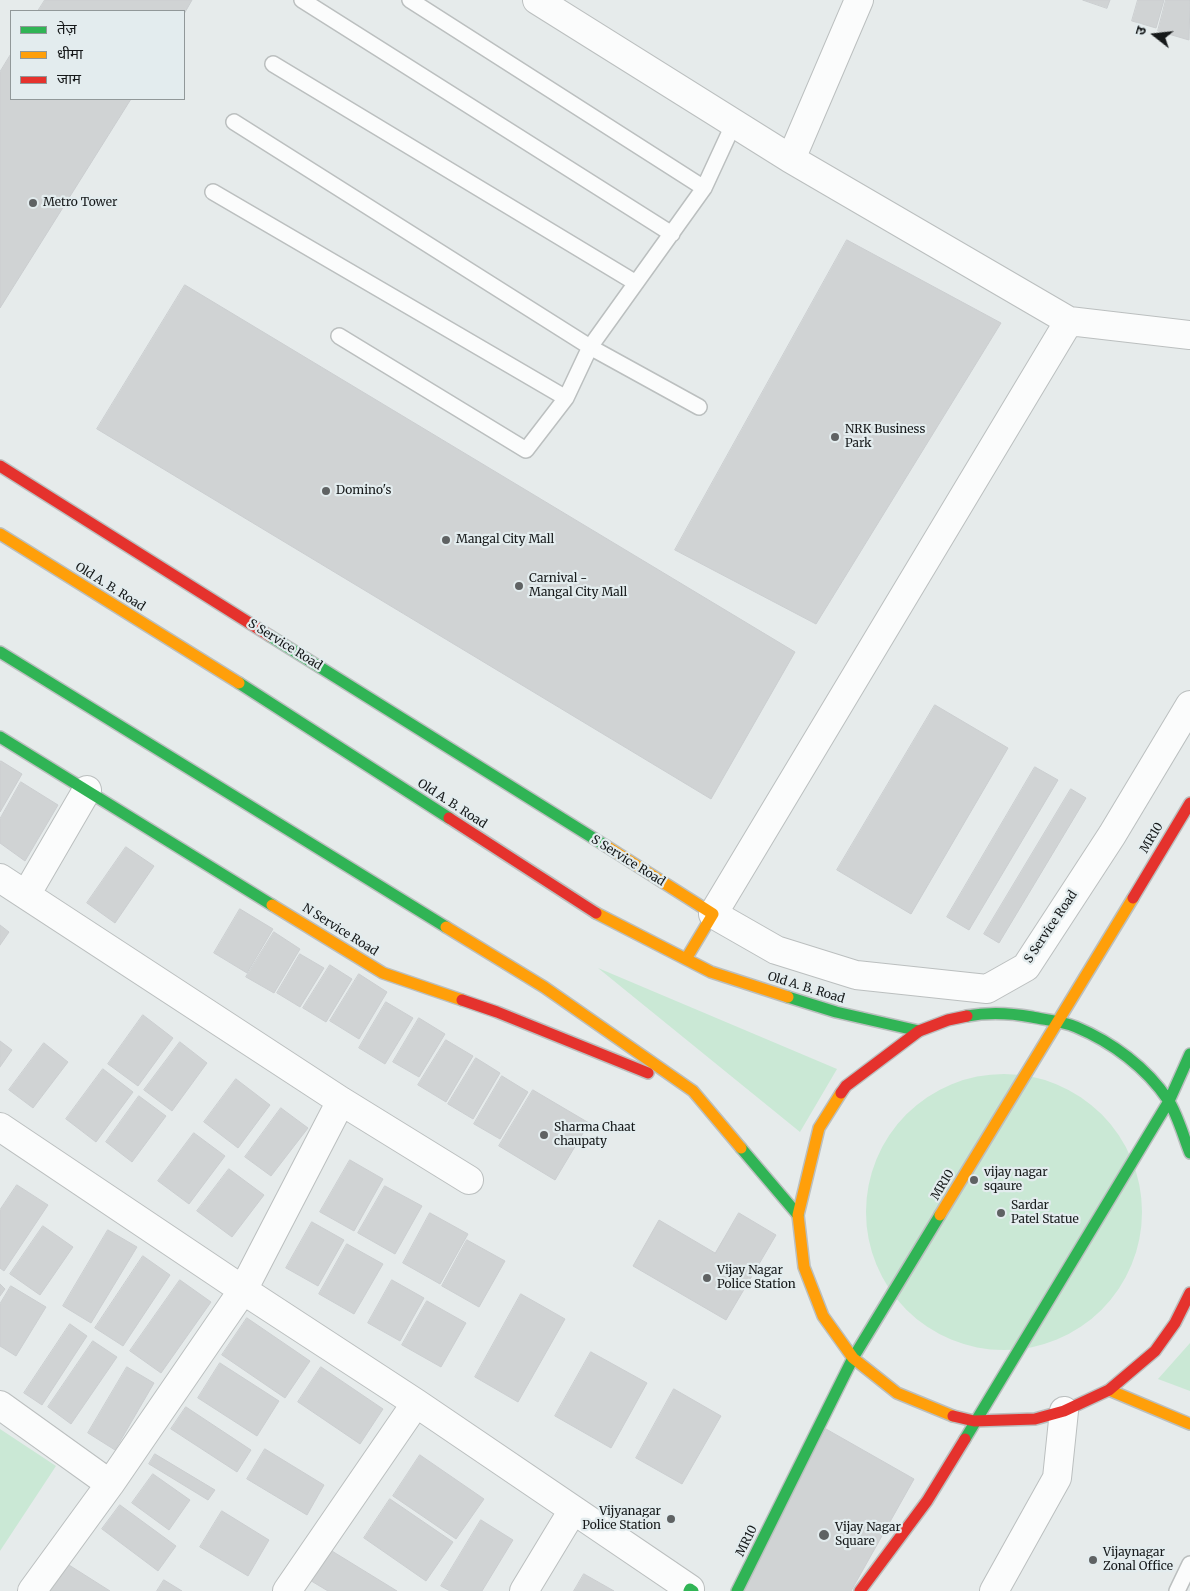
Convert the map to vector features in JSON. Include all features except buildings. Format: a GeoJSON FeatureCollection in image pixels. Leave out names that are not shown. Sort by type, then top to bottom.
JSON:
{"type":"FeatureCollection","features":[{"type":"Feature","properties":{"kind":"main road","name":"S Service Road"},"geometry":{"type":"LineString","coordinates":[[0,466],[713,914]]}},
{"type":"Feature","properties":{"kind":"main road","name":"Old A. B. Road"},"geometry":{"type":"LineString","coordinates":[[0,534],[258,694],[597,914],[711,972],[836,1012],[919,1031]]}},
{"type":"Feature","properties":{"kind":"main road"},"geometry":{"type":"LineString","coordinates":[[0,652],[544,987],[693,1091],[798,1215]]}},
{"type":"Feature","properties":{"kind":"main road","name":"N Service Road"},"geometry":{"type":"LineString","coordinates":[[0,737],[383,973],[497,1012],[693,1091]]}},
{"type":"Feature","properties":{"kind":"main road","name":"MR10"},"geometry":{"type":"LineString","coordinates":[[737,1591],[853,1358],[1190,803]]}},
{"type":"Feature","properties":{"kind":"main road"},"geometry":{"type":"LineString","coordinates":[[686,959],[713,914]]}},
{"type":"Feature","properties":{"kind":"main road"},"geometry":{"type":"LineString","coordinates":[[1190,1153],[1169,1101],[1143,1070],[1112,1046],[1076,1027],[1058,1022],[1007,1013],[977,1014],[948,1020],[919,1031],[846,1086],[819,1128],[798,1215],[804,1267],[822,1316],[853,1358],[897,1393],[949,1415],[974,1421],[1035,1419],[1064,1412],[1110,1390],[1155,1351],[1175,1323],[1190,1293]]}},
{"type":"Feature","properties":{"kind":"main road"},"geometry":{"type":"LineString","coordinates":[[860,1591],[927,1501],[1169,1101],[1190,1054]]}},
{"type":"Feature","properties":{"kind":"main road"},"geometry":{"type":"LineString","coordinates":[[1110,1390],[1190,1424]]}},
{"type":"Feature","properties":{"kind":"street"},"geometry":{"type":"LineString","coordinates":[[537,0],[792,159],[1069,321],[1190,335]]}},
{"type":"Feature","properties":{"kind":"street"},"geometry":{"type":"LineString","coordinates":[[792,159],[859,0]]}},
{"type":"Feature","properties":{"kind":"street"},"geometry":{"type":"LineString","coordinates":[[713,914],[1069,321]]}},
{"type":"Feature","properties":{"kind":"street","name":"S Service Road"},"geometry":{"type":"LineString","coordinates":[[713,914],[776,950],[856,975],[987,989],[1026,967],[1112,835],[1190,705]]}},
{"type":"Feature","properties":{"kind":"street"},"geometry":{"type":"LineString","coordinates":[[26,895],[87,790]]}},
{"type":"Feature","properties":{"kind":"street"},"geometry":{"type":"LineString","coordinates":[[0,878],[341,1101],[469,1180]]}},
{"type":"Feature","properties":{"kind":"street"},"geometry":{"type":"LineString","coordinates":[[32,1591],[110,1484],[243,1290],[341,1101]]}},
{"type":"Feature","properties":{"kind":"street"},"geometry":{"type":"LineString","coordinates":[[0,1126],[243,1290],[416,1403],[691,1590]]}},
{"type":"Feature","properties":{"kind":"street"},"geometry":{"type":"LineString","coordinates":[[287,1591],[416,1403]]}},
{"type":"Feature","properties":{"kind":"street"},"geometry":{"type":"LineString","coordinates":[[0,1405],[110,1484]]}},
{"type":"Feature","properties":{"kind":"street"},"geometry":{"type":"LineString","coordinates":[[994,1591],[1057,1478],[1064,1412]]}},
{"type":"Feature","properties":{"kind":"street"},"geometry":{"type":"LineString","coordinates":[[524,1591],[573,1510]]}},
{"type":"Feature","properties":{"kind":"lane"},"geometry":{"type":"LineString","coordinates":[[302,0],[672,234]]}},
{"type":"Feature","properties":{"kind":"lane"},"geometry":{"type":"LineString","coordinates":[[410,0],[704,188]]}},
{"type":"Feature","properties":{"kind":"lane"},"geometry":{"type":"LineString","coordinates":[[273,64],[636,283]]}},
{"type":"Feature","properties":{"kind":"lane"},"geometry":{"type":"LineString","coordinates":[[234,122],[590,347],[700,407]]}},
{"type":"Feature","properties":{"kind":"lane"},"geometry":{"type":"LineString","coordinates":[[339,336],[526,450],[566,398],[590,347],[704,188],[734,123]]}},
{"type":"Feature","properties":{"kind":"lane"},"geometry":{"type":"LineString","coordinates":[[213,192],[566,398]]}},
{"type":"Feature","properties":{"kind":"lane"},"geometry":{"type":"LineString","coordinates":[[1177,1591],[1190,1564]]}},
{"type":"Feature","properties":{"kind":"green space"},"geometry":{"type":"Polygon","coordinates":[[[598,968],[837,1069],[800,1132],[598,968]]]}},
{"type":"Feature","properties":{"kind":"green space"},"geometry":{"type":"Polygon","coordinates":[[[1018,1074],[1057,1084],[1069,1090],[1092,1105],[1111,1124],[1132,1159],[1140,1185],[1142,1212],[1140,1239],[1132,1265],[1119,1289],[1102,1310],[1081,1327],[1057,1340],[1018,1350],[990,1350],[951,1340],[939,1334],[916,1319],[897,1300],[876,1265],[868,1239],[866,1198],[876,1159],[882,1147],[897,1124],[916,1105],[951,1084],[977,1076],[1018,1074]]]}},
{"type":"Feature","properties":{"kind":"green space"},"geometry":{"type":"Polygon","coordinates":[[[1190,1343],[1190,1391],[1158,1379],[1190,1343]]]}},
{"type":"Feature","properties":{"kind":"green space"},"geometry":{"type":"Polygon","coordinates":[[[0,1429],[56,1466],[0,1551],[0,1429]]]}},
{"type":"Feature","properties":{"kind":"traffic: fast"},"geometry":{"type":"LineString","coordinates":[[270,636],[606,846]]}},
{"type":"Feature","properties":{"kind":"traffic: fast"},"geometry":{"type":"LineString","coordinates":[[0,652],[446,927]]}},
{"type":"Feature","properties":{"kind":"traffic: fast"},"geometry":{"type":"LineString","coordinates":[[239,683],[449,818]]}},
{"type":"Feature","properties":{"kind":"traffic: fast"},"geometry":{"type":"LineString","coordinates":[[0,737],[272,905]]}},
{"type":"Feature","properties":{"kind":"traffic: fast"},"geometry":{"type":"LineString","coordinates":[[788,997],[836,1012],[919,1031]]}},
{"type":"Feature","properties":{"kind":"traffic: fast"},"geometry":{"type":"LineString","coordinates":[[967,1016],[1008,1014],[1054,1021],[1076,1027],[1103,1040],[1128,1057],[1159,1088],[1174,1112],[1190,1153]]}},
{"type":"Feature","properties":{"kind":"traffic: fast"},"geometry":{"type":"LineString","coordinates":[[965,1439],[1169,1101],[1190,1054]]}},
{"type":"Feature","properties":{"kind":"traffic: fast"},"geometry":{"type":"LineString","coordinates":[[741,1148],[798,1215]]}},
{"type":"Feature","properties":{"kind":"traffic: fast"},"geometry":{"type":"LineString","coordinates":[[737,1591],[853,1358],[940,1215]]}},
{"type":"Feature","properties":{"kind":"traffic: fast"},"geometry":{"type":"LineString","coordinates":[[689,1591],[690,1589],[693,1591]]}},
{"type":"Feature","properties":{"kind":"traffic: slow"},"geometry":{"type":"LineString","coordinates":[[0,534],[239,683]]}},
{"type":"Feature","properties":{"kind":"traffic: slow"},"geometry":{"type":"LineString","coordinates":[[606,846],[713,914],[686,959]]}},
{"type":"Feature","properties":{"kind":"traffic: slow"},"geometry":{"type":"LineString","coordinates":[[940,1215],[1133,898]]}},
{"type":"Feature","properties":{"kind":"traffic: slow"},"geometry":{"type":"LineString","coordinates":[[272,905],[383,973],[462,1000]]}},
{"type":"Feature","properties":{"kind":"traffic: slow"},"geometry":{"type":"LineString","coordinates":[[596,913],[711,972],[788,997]]}},
{"type":"Feature","properties":{"kind":"traffic: slow"},"geometry":{"type":"LineString","coordinates":[[446,927],[544,987],[693,1091],[741,1148]]}},
{"type":"Feature","properties":{"kind":"traffic: slow"},"geometry":{"type":"LineString","coordinates":[[841,1093],[819,1128],[798,1215],[804,1267],[823,1316],[853,1358],[897,1393],[953,1416]]}},
{"type":"Feature","properties":{"kind":"traffic: slow"},"geometry":{"type":"LineString","coordinates":[[1109,1390],[1190,1424]]}},
{"type":"Feature","properties":{"kind":"traffic: jam"},"geometry":{"type":"LineString","coordinates":[[0,466],[270,636]]}},
{"type":"Feature","properties":{"kind":"traffic: jam"},"geometry":{"type":"LineString","coordinates":[[1133,898],[1190,803]]}},
{"type":"Feature","properties":{"kind":"traffic: jam"},"geometry":{"type":"LineString","coordinates":[[449,818],[596,913]]}},
{"type":"Feature","properties":{"kind":"traffic: jam"},"geometry":{"type":"LineString","coordinates":[[462,1000],[497,1012],[648,1073]]}},
{"type":"Feature","properties":{"kind":"traffic: jam"},"geometry":{"type":"LineString","coordinates":[[841,1093],[846,1086],[919,1031],[948,1020],[967,1016]]}},
{"type":"Feature","properties":{"kind":"traffic: jam"},"geometry":{"type":"LineString","coordinates":[[953,1416],[974,1421],[1035,1419],[1064,1411],[1109,1390],[1155,1351],[1175,1323],[1190,1293]]}},
{"type":"Feature","properties":{"kind":"traffic: jam"},"geometry":{"type":"LineString","coordinates":[[860,1591],[927,1501],[965,1439]]}},
{"type":"Feature","properties":{"kind":"place","name":"Metro Tower"},"geometry":{"type":"Point","coordinates":[33,203]}},
{"type":"Feature","properties":{"kind":"place","name":"NRK Business Park"},"geometry":{"type":"Point","coordinates":[835,437]}},
{"type":"Feature","properties":{"kind":"place","name":"Domino's"},"geometry":{"type":"Point","coordinates":[326,491]}},
{"type":"Feature","properties":{"kind":"place","name":"Mangal City Mall"},"geometry":{"type":"Point","coordinates":[446,540]}},
{"type":"Feature","properties":{"kind":"place","name":"Carnival - Mangal City Mall"},"geometry":{"type":"Point","coordinates":[519,586]}},
{"type":"Feature","properties":{"kind":"place","name":"Sharma Chaat chaupaty"},"geometry":{"type":"Point","coordinates":[544,1135]}},
{"type":"Feature","properties":{"kind":"place","name":"vijay nagar sqaure"},"geometry":{"type":"Point","coordinates":[974,1180]}},
{"type":"Feature","properties":{"kind":"place","name":"Sardar Patel Statue"},"geometry":{"type":"Point","coordinates":[1001,1213]}},
{"type":"Feature","properties":{"kind":"place","name":"Vijay Nagar Police Station"},"geometry":{"type":"Point","coordinates":[707,1278]}},
{"type":"Feature","properties":{"kind":"place","name":"Vijyanagar Police Station"},"geometry":{"type":"Point","coordinates":[671,1519]}},
{"type":"Feature","properties":{"kind":"place","name":"Vijay Nagar Square"},"geometry":{"type":"Point","coordinates":[824,1535]}},
{"type":"Feature","properties":{"kind":"place","name":"Vijaynagar Zonal Office"},"geometry":{"type":"Point","coordinates":[1093,1560]}}]}
